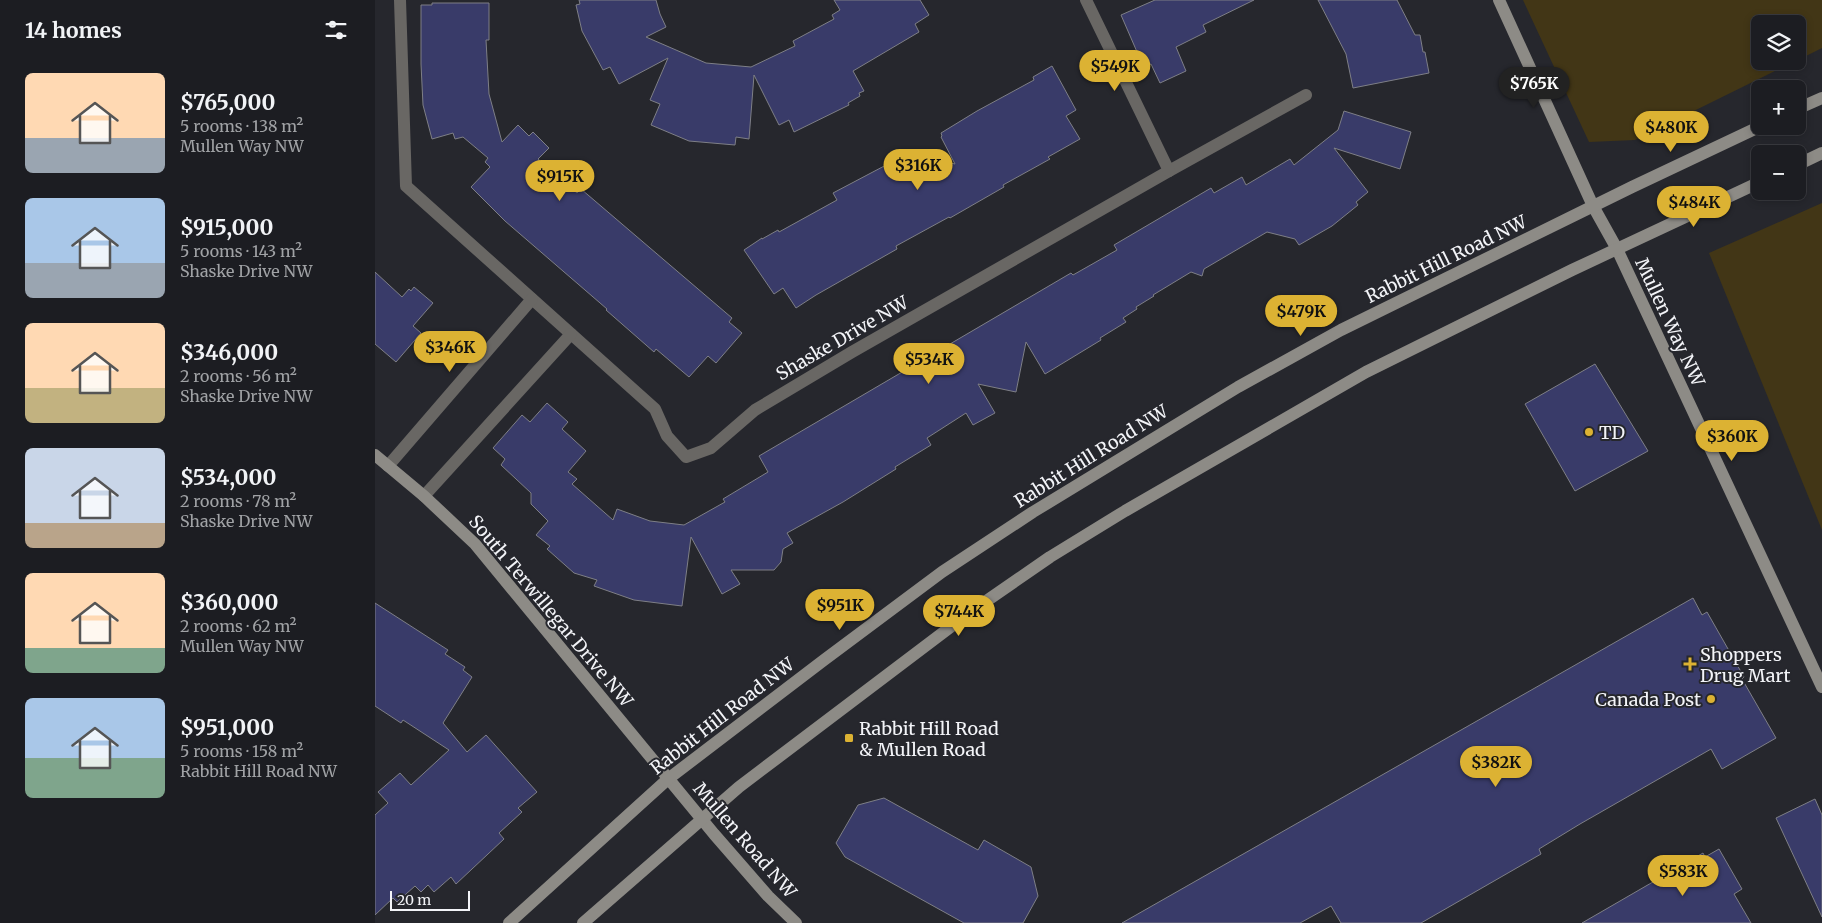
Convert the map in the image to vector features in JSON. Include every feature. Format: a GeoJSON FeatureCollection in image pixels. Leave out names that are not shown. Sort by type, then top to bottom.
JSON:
{"type":"FeatureCollection","features":[{"type":"Feature","properties":{"kind":"main road","name":"Mullen Way NW"},"geometry":{"type":"LineString","coordinates":[[1499,0],[1593,206],[1617,249],[1822,687]]}},
{"type":"Feature","properties":{"kind":"main road"},"geometry":{"type":"LineString","coordinates":[[1806,105],[1822,98]]}},
{"type":"Feature","properties":{"kind":"main road","name":"Rabbit Hill Road NW"},"geometry":{"type":"LineString","coordinates":[[509,923],[668,779],[935,578],[1033,512],[1237,387],[1341,330],[1751,131]]}},
{"type":"Feature","properties":{"kind":"main road"},"geometry":{"type":"LineString","coordinates":[[1806,161],[1822,153]]}},
{"type":"Feature","properties":{"kind":"main road"},"geometry":{"type":"LineString","coordinates":[[583,923],[701,818],[739,787],[969,613],[1050,557],[1125,511],[1366,372],[1572,270],[1751,186]]}},
{"type":"Feature","properties":{"kind":"main road","name":"South Terwillegar Drive NW"},"geometry":{"type":"LineString","coordinates":[[375,455],[424,496],[475,544],[668,779]]}},
{"type":"Feature","properties":{"kind":"main road","name":"Mullen Road NW"},"geometry":{"type":"LineString","coordinates":[[668,779],[768,896],[797,923]]}},
{"type":"Feature","properties":{"kind":"street","name":"Shaske Drive NW"},"geometry":{"type":"LineString","coordinates":[[400,0],[406,186],[655,409],[667,436],[686,457],[711,448],[755,410],[852,352],[1306,95]]}},
{"type":"Feature","properties":{"kind":"street"},"geometry":{"type":"LineString","coordinates":[[1086,0],[1169,171]]}},
{"type":"Feature","properties":{"kind":"street"},"geometry":{"type":"LineString","coordinates":[[388,466],[532,299]]}},
{"type":"Feature","properties":{"kind":"street"},"geometry":{"type":"LineString","coordinates":[[424,496],[571,334]]}},
{"type":"Feature","properties":{"kind":"shaded area"},"geometry":{"type":"Polygon","coordinates":[[[1523,0],[1822,0],[1822,48],[1806,56],[1806,15],[1751,15],[1751,70],[1777,70],[1757,80],[1751,80],[1751,83],[1635,140],[1589,142],[1523,0]]]}},
{"type":"Feature","properties":{"kind":"shaded area"},"geometry":{"type":"Polygon","coordinates":[[[1822,203],[1822,530],[1709,253],[1822,203]]]}},
{"type":"Feature","properties":{"kind":"building"},"geometry":{"type":"Polygon","coordinates":[[[579,0],[656,0],[666,27],[646,37],[706,63],[751,67],[795,46],[793,41],[834,19],[832,15],[840,10],[834,0],[920,0],[929,15],[915,24],[919,32],[853,71],[864,91],[859,93],[860,96],[848,103],[849,105],[794,132],[789,120],[779,125],[754,75],[749,139],[736,137],[735,145],[689,141],[651,125],[660,104],[650,100],[668,58],[619,84],[610,67],[603,70],[582,31],[576,5],[580,4],[579,0]]]}},
{"type":"Feature","properties":{"kind":"building"},"geometry":{"type":"Polygon","coordinates":[[[1155,0],[1254,0],[1203,25],[1206,32],[1176,47],[1186,71],[1160,83],[1151,64],[1144,68],[1121,15],[1155,0]]]}},
{"type":"Feature","properties":{"kind":"building"},"geometry":{"type":"Polygon","coordinates":[[[1318,0],[1397,0],[1415,35],[1420,35],[1429,73],[1353,88],[1346,54],[1318,0]]]}},
{"type":"Feature","properties":{"kind":"building"},"geometry":{"type":"Polygon","coordinates":[[[432,3],[489,3],[489,40],[486,40],[489,94],[502,142],[518,125],[529,136],[533,132],[549,148],[538,159],[577,193],[581,189],[732,318],[729,322],[742,333],[716,363],[708,356],[689,377],[656,349],[654,352],[505,221],[471,187],[490,167],[485,162],[488,158],[463,137],[455,139],[453,133],[432,139],[423,105],[421,5],[432,5],[432,3]]]}},
{"type":"Feature","properties":{"kind":"building"},"geometry":{"type":"Polygon","coordinates":[[[1052,66],[1076,110],[1066,116],[1080,139],[1048,157],[1050,159],[1003,185],[1004,187],[896,246],[897,249],[796,308],[783,288],[774,294],[744,250],[762,238],[778,230],[779,232],[837,200],[833,193],[907,154],[955,164],[941,137],[941,133],[1034,80],[1033,77],[1052,66]]]}},
{"type":"Feature","properties":{"kind":"building"},"geometry":{"type":"Polygon","coordinates":[[[1344,111],[1411,132],[1400,169],[1334,148],[1368,192],[1356,202],[1358,205],[1332,226],[1299,245],[1295,239],[1267,232],[1204,269],[1202,276],[1191,272],[1153,295],[1123,318],[1126,322],[1100,338],[1101,340],[1045,374],[1026,342],[1016,392],[978,384],[995,413],[973,425],[966,413],[927,438],[931,445],[895,467],[896,469],[843,502],[787,533],[793,543],[783,549],[781,562],[774,570],[731,570],[740,584],[722,594],[691,537],[682,606],[634,600],[594,586],[597,580],[574,573],[547,549],[550,546],[536,535],[548,521],[531,504],[531,493],[501,465],[505,459],[493,448],[522,415],[530,422],[547,403],[568,422],[562,429],[586,451],[568,472],[577,479],[572,484],[613,520],[617,509],[650,521],[684,525],[725,502],[723,499],[768,472],[759,456],[1071,273],[1073,275],[1117,250],[1114,245],[1211,188],[1214,193],[1242,177],[1246,185],[1290,159],[1294,165],[1338,130],[1344,111]]]}},
{"type":"Feature","properties":{"kind":"building"},"geometry":{"type":"Polygon","coordinates":[[[375,272],[402,297],[409,289],[411,291],[414,287],[433,303],[413,326],[421,333],[396,362],[375,344],[375,272]]]}},
{"type":"Feature","properties":{"kind":"building","name":"TD"},"geometry":{"type":"Polygon","coordinates":[[[1595,364],[1648,451],[1575,491],[1525,404],[1595,364]]]}},
{"type":"Feature","properties":{"kind":"building"},"geometry":{"type":"Polygon","coordinates":[[[1693,598],[1702,615],[1707,612],[1776,738],[1722,769],[1711,749],[1580,824],[1539,849],[1541,854],[1421,923],[1341,923],[1331,906],[1300,923],[1122,923],[1693,598]]]}},
{"type":"Feature","properties":{"kind":"building"},"geometry":{"type":"Polygon","coordinates":[[[375,603],[448,650],[445,654],[465,667],[463,670],[472,677],[443,723],[467,752],[486,735],[537,792],[518,808],[522,812],[499,833],[504,839],[456,884],[451,877],[434,892],[428,885],[421,892],[415,886],[397,902],[393,898],[375,915],[375,815],[388,803],[378,792],[400,773],[411,785],[449,750],[403,720],[401,723],[375,706],[375,603]]]}},
{"type":"Feature","properties":{"kind":"building"},"geometry":{"type":"Polygon","coordinates":[[[884,798],[978,850],[984,840],[1031,867],[1038,896],[1023,923],[964,923],[845,857],[836,843],[858,805],[884,798]]]}},
{"type":"Feature","properties":{"kind":"building"},"geometry":{"type":"Polygon","coordinates":[[[1815,799],[1822,815],[1822,917],[1776,818],[1815,799]]]}},
{"type":"Feature","properties":{"kind":"building"},"geometry":{"type":"Polygon","coordinates":[[[1719,849],[1742,889],[1734,894],[1751,923],[1582,923],[1703,853],[1705,857],[1719,849]]]}},
{"type":"Feature","properties":{"kind":"place","name":"TD"},"geometry":{"type":"Point","coordinates":[1589,432]}},
{"type":"Feature","properties":{"kind":"place","name":"Shoppers Drug Mart"},"geometry":{"type":"Point","coordinates":[1690,664]}},
{"type":"Feature","properties":{"kind":"place","name":"Canada Post"},"geometry":{"type":"Point","coordinates":[1711,699]}},
{"type":"Feature","properties":{"kind":"place","name":"Rabbit Hill Road & Mullen Road"},"geometry":{"type":"Point","coordinates":[849,738]}}]}
